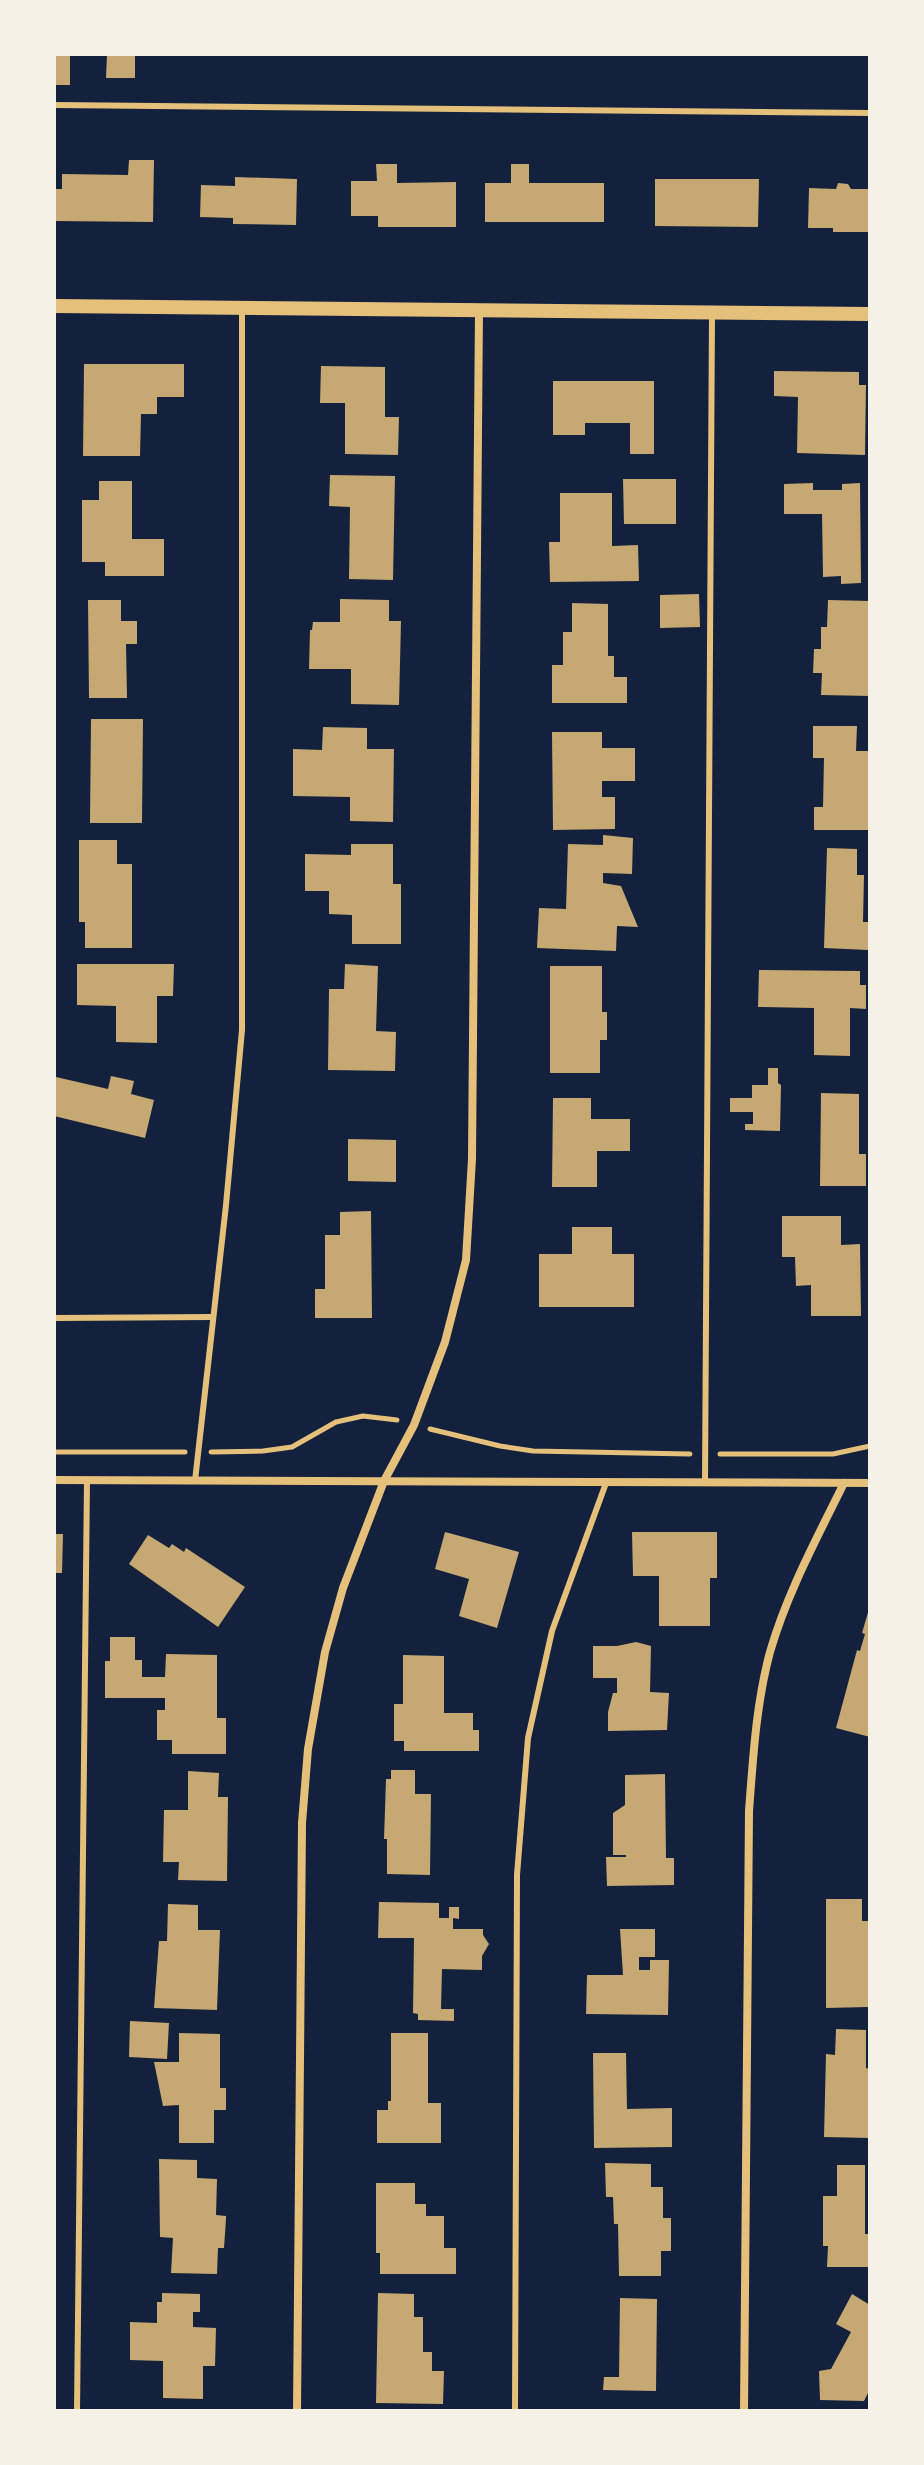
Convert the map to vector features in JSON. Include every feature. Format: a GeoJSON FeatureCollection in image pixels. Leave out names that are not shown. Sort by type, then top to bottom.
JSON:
{"type":"FeatureCollection","features":[{"type":"Feature","properties":{"kind":"street"},"geometry":{"type":"LineString","coordinates":[[54,306],[870,314]]}},
{"type":"Feature","properties":{"kind":"street"},"geometry":{"type":"LineString","coordinates":[[297,2411],[302,1823],[308,1749],[328,1639],[343,1588],[384,1481],[414,1425],[445,1342],[466,1260],[472,1159],[479,310]]}},
{"type":"Feature","properties":{"kind":"street"},"geometry":{"type":"LineString","coordinates":[[54,1480],[870,1483]]}},
{"type":"Feature","properties":{"kind":"street"},"geometry":{"type":"LineString","coordinates":[[744,2411],[749,1811],[755,1736],[770,1654],[792,1588],[844,1483]]}},
{"type":"Feature","properties":{"kind":"lane"},"geometry":{"type":"LineString","coordinates":[[54,105],[870,113]]}},
{"type":"Feature","properties":{"kind":"lane"},"geometry":{"type":"LineString","coordinates":[[195,1481],[242,1030],[242,308]]}},
{"type":"Feature","properties":{"kind":"lane"},"geometry":{"type":"LineString","coordinates":[[705,1483],[712,312]]}},
{"type":"Feature","properties":{"kind":"lane"},"geometry":{"type":"LineString","coordinates":[[54,1318],[212,1317]]}},
{"type":"Feature","properties":{"kind":"lane"},"geometry":{"type":"LineString","coordinates":[[77,2411],[87,1480]]}},
{"type":"Feature","properties":{"kind":"lane"},"geometry":{"type":"LineString","coordinates":[[515,2411],[517,1875],[528,1738],[552,1631],[606,1483]]}},
{"type":"Feature","properties":{"kind":"path"},"geometry":{"type":"LineString","coordinates":[[54,1452],[263,1451],[292,1447],[336,1422],[363,1416],[391,1419],[533,1451],[833,1454],[870,1446]]}},
{"type":"Feature","properties":{"kind":"building"},"geometry":{"type":"Polygon","coordinates":[[[54,54],[70,54],[70,85],[54,85],[54,54]]]}},
{"type":"Feature","properties":{"kind":"building"},"geometry":{"type":"Polygon","coordinates":[[[107,54],[135,54],[135,78],[106,78],[107,54]]]}},
{"type":"Feature","properties":{"kind":"building"},"geometry":{"type":"Polygon","coordinates":[[[129,160],[154,160],[153,222],[54,221],[54,189],[62,189],[62,174],[128,175],[129,160]]]}},
{"type":"Feature","properties":{"kind":"building"},"geometry":{"type":"Polygon","coordinates":[[[376,164],[397,164],[397,183],[456,182],[456,227],[378,227],[378,216],[351,216],[351,181],[377,181],[376,164]]]}},
{"type":"Feature","properties":{"kind":"building"},"geometry":{"type":"Polygon","coordinates":[[[511,164],[529,164],[529,183],[604,183],[604,222],[485,222],[485,183],[511,183],[511,164]]]}},
{"type":"Feature","properties":{"kind":"building"},"geometry":{"type":"Polygon","coordinates":[[[235,177],[297,179],[296,225],[233,224],[233,218],[200,217],[201,185],[235,186],[235,177]]]}},
{"type":"Feature","properties":{"kind":"building"},"geometry":{"type":"Polygon","coordinates":[[[655,179],[759,179],[758,227],[655,226],[655,179]]]}},
{"type":"Feature","properties":{"kind":"building"},"geometry":{"type":"Polygon","coordinates":[[[838,183],[848,184],[851,189],[870,189],[870,232],[808,228],[809,188],[836,189],[838,183]]]}},
{"type":"Feature","properties":{"kind":"building"},"geometry":{"type":"Polygon","coordinates":[[[84,364],[184,364],[184,397],[157,397],[157,414],[141,414],[140,456],[83,456],[84,364]]]}},
{"type":"Feature","properties":{"kind":"building"},"geometry":{"type":"Polygon","coordinates":[[[321,366],[385,367],[385,417],[399,417],[398,455],[345,454],[345,403],[320,403],[321,366]]]}},
{"type":"Feature","properties":{"kind":"building"},"geometry":{"type":"Polygon","coordinates":[[[774,371],[859,372],[859,385],[866,385],[865,455],[797,453],[798,397],[774,396],[774,371]]]}},
{"type":"Feature","properties":{"kind":"building"},"geometry":{"type":"Polygon","coordinates":[[[553,381],[654,381],[654,454],[630,454],[630,423],[585,423],[585,435],[553,435],[553,381]]]}},
{"type":"Feature","properties":{"kind":"building"},"geometry":{"type":"Polygon","coordinates":[[[330,475],[395,476],[393,580],[349,579],[350,507],[329,506],[330,475]]]}},
{"type":"Feature","properties":{"kind":"building"},"geometry":{"type":"Polygon","coordinates":[[[623,479],[676,479],[676,524],[624,524],[623,479]]]}},
{"type":"Feature","properties":{"kind":"building"},"geometry":{"type":"Polygon","coordinates":[[[99,481],[132,481],[132,539],[164,539],[164,576],[105,576],[105,562],[82,562],[82,500],[99,500],[99,481]]]}},
{"type":"Feature","properties":{"kind":"building"},"geometry":{"type":"Polygon","coordinates":[[[813,483],[813,490],[842,490],[842,484],[860,483],[861,583],[841,584],[841,576],[823,577],[822,514],[784,514],[784,484],[813,483]]]}},
{"type":"Feature","properties":{"kind":"building"},"geometry":{"type":"Polygon","coordinates":[[[560,493],[612,493],[612,546],[638,545],[639,581],[550,582],[549,542],[560,542],[560,493]]]}},
{"type":"Feature","properties":{"kind":"building"},"geometry":{"type":"Polygon","coordinates":[[[699,594],[700,627],[660,628],[660,595],[699,594]]]}},
{"type":"Feature","properties":{"kind":"building"},"geometry":{"type":"Polygon","coordinates":[[[340,599],[389,600],[389,621],[401,621],[399,705],[351,704],[351,669],[309,669],[313,622],[340,622],[340,599]]]}},
{"type":"Feature","properties":{"kind":"building"},"geometry":{"type":"Polygon","coordinates":[[[88,600],[121,600],[121,621],[137,621],[137,644],[126,644],[127,698],[89,698],[88,600]]]}},
{"type":"Feature","properties":{"kind":"building"},"geometry":{"type":"Polygon","coordinates":[[[828,600],[870,601],[870,696],[821,695],[822,673],[813,673],[814,649],[821,649],[821,627],[827,627],[828,600]]]}},
{"type":"Feature","properties":{"kind":"building"},"geometry":{"type":"Polygon","coordinates":[[[572,603],[608,604],[608,656],[614,656],[614,677],[627,677],[627,703],[552,703],[552,665],[563,665],[563,632],[572,632],[572,603]]]}},
{"type":"Feature","properties":{"kind":"building"},"geometry":{"type":"Polygon","coordinates":[[[91,719],[143,719],[142,823],[90,823],[91,719]]]}},
{"type":"Feature","properties":{"kind":"building"},"geometry":{"type":"Polygon","coordinates":[[[813,726],[857,726],[856,751],[870,751],[870,830],[814,830],[814,807],[823,807],[824,758],[813,758],[813,726]]]}},
{"type":"Feature","properties":{"kind":"building"},"geometry":{"type":"Polygon","coordinates":[[[323,727],[367,728],[367,749],[394,749],[393,822],[350,821],[350,797],[293,796],[293,749],[322,750],[323,727]]]}},
{"type":"Feature","properties":{"kind":"building"},"geometry":{"type":"Polygon","coordinates":[[[552,732],[602,732],[602,748],[635,748],[635,781],[602,781],[602,797],[615,797],[615,829],[553,830],[552,732]]]}},
{"type":"Feature","properties":{"kind":"building"},"geometry":{"type":"Polygon","coordinates":[[[603,835],[633,838],[632,874],[603,873],[603,883],[621,886],[638,927],[617,926],[616,951],[537,948],[539,908],[566,909],[568,844],[603,845],[603,835]]]}},
{"type":"Feature","properties":{"kind":"building"},"geometry":{"type":"Polygon","coordinates":[[[79,840],[117,840],[117,864],[132,864],[132,948],[85,948],[85,922],[79,922],[79,840]]]}},
{"type":"Feature","properties":{"kind":"building"},"geometry":{"type":"Polygon","coordinates":[[[351,844],[393,844],[393,884],[401,884],[401,944],[352,944],[352,915],[329,914],[329,891],[305,891],[305,854],[351,855],[351,844]]]}},
{"type":"Feature","properties":{"kind":"building"},"geometry":{"type":"Polygon","coordinates":[[[827,848],[857,849],[857,875],[864,875],[863,922],[869,922],[868,950],[824,948],[827,848]]]}},
{"type":"Feature","properties":{"kind":"building"},"geometry":{"type":"Polygon","coordinates":[[[77,964],[174,964],[173,996],[157,996],[157,1043],[116,1042],[116,1006],[77,1005],[77,964]]]}},
{"type":"Feature","properties":{"kind":"building"},"geometry":{"type":"Polygon","coordinates":[[[345,964],[378,966],[376,1031],[396,1032],[395,1071],[328,1070],[329,989],[344,989],[345,964]]]}},
{"type":"Feature","properties":{"kind":"building"},"geometry":{"type":"Polygon","coordinates":[[[550,966],[602,966],[602,1012],[607,1012],[607,1040],[600,1040],[600,1073],[550,1073],[550,966]]]}},
{"type":"Feature","properties":{"kind":"building"},"geometry":{"type":"Polygon","coordinates":[[[759,970],[860,971],[860,985],[866,985],[866,1009],[850,1008],[850,1056],[814,1055],[814,1008],[758,1007],[759,970]]]}},
{"type":"Feature","properties":{"kind":"building"},"geometry":{"type":"Polygon","coordinates":[[[768,1068],[778,1068],[778,1083],[781,1085],[780,1131],[745,1130],[745,1124],[753,1124],[753,1112],[730,1112],[730,1098],[752,1098],[752,1085],[768,1085],[768,1068]]]}},
{"type":"Feature","properties":{"kind":"building"},"geometry":{"type":"Polygon","coordinates":[[[111,1076],[134,1081],[131,1094],[154,1100],[145,1138],[54,1116],[56,1077],[108,1089],[111,1076]]]}},
{"type":"Feature","properties":{"kind":"building"},"geometry":{"type":"Polygon","coordinates":[[[821,1093],[859,1094],[859,1154],[866,1154],[866,1186],[820,1186],[821,1093]]]}},
{"type":"Feature","properties":{"kind":"building"},"geometry":{"type":"Polygon","coordinates":[[[553,1098],[591,1098],[591,1119],[630,1119],[630,1151],[597,1151],[597,1187],[552,1187],[553,1098]]]}},
{"type":"Feature","properties":{"kind":"building"},"geometry":{"type":"Polygon","coordinates":[[[348,1139],[396,1140],[396,1182],[348,1181],[348,1139]]]}},
{"type":"Feature","properties":{"kind":"building"},"geometry":{"type":"Polygon","coordinates":[[[371,1211],[372,1318],[315,1318],[315,1289],[325,1289],[325,1235],[340,1235],[340,1212],[371,1211]]]}},
{"type":"Feature","properties":{"kind":"building"},"geometry":{"type":"Polygon","coordinates":[[[782,1216],[841,1216],[841,1245],[860,1244],[861,1316],[811,1316],[811,1285],[796,1286],[795,1257],[782,1257],[782,1216]]]}},
{"type":"Feature","properties":{"kind":"building"},"geometry":{"type":"Polygon","coordinates":[[[572,1227],[612,1227],[612,1254],[634,1254],[634,1307],[539,1307],[539,1254],[572,1254],[572,1227]]]}},
{"type":"Feature","properties":{"kind":"building"},"geometry":{"type":"Polygon","coordinates":[[[445,1532],[519,1552],[497,1628],[459,1616],[469,1579],[435,1569],[445,1532]]]}},
{"type":"Feature","properties":{"kind":"building"},"geometry":{"type":"Polygon","coordinates":[[[632,1532],[717,1532],[717,1578],[710,1578],[710,1626],[659,1626],[659,1576],[633,1576],[632,1532]]]}},
{"type":"Feature","properties":{"kind":"building"},"geometry":{"type":"Polygon","coordinates":[[[54,1534],[63,1534],[62,1573],[54,1573],[54,1534]]]}},
{"type":"Feature","properties":{"kind":"building"},"geometry":{"type":"Polygon","coordinates":[[[148,1535],[169,1548],[172,1544],[184,1552],[186,1548],[245,1587],[218,1627],[129,1564],[148,1535]]]}},
{"type":"Feature","properties":{"kind":"building"},"geometry":{"type":"Polygon","coordinates":[[[869,1609],[870,1737],[836,1728],[857,1650],[860,1651],[865,1634],[862,1633],[869,1609]]]}},
{"type":"Feature","properties":{"kind":"building"},"geometry":{"type":"Polygon","coordinates":[[[110,1637],[135,1637],[135,1660],[142,1660],[142,1677],[165,1677],[166,1654],[217,1655],[217,1718],[226,1718],[226,1754],[172,1754],[172,1740],[157,1740],[157,1710],[165,1710],[165,1698],[105,1698],[105,1661],[110,1661],[110,1637]]]}},
{"type":"Feature","properties":{"kind":"building"},"geometry":{"type":"Polygon","coordinates":[[[636,1642],[651,1646],[650,1692],[669,1693],[667,1730],[608,1731],[608,1712],[613,1693],[617,1693],[617,1678],[593,1678],[593,1646],[636,1642]]]}},
{"type":"Feature","properties":{"kind":"building"},"geometry":{"type":"Polygon","coordinates":[[[403,1655],[444,1656],[444,1713],[473,1713],[473,1730],[479,1730],[479,1751],[404,1751],[404,1741],[394,1741],[394,1704],[403,1704],[403,1655]]]}},
{"type":"Feature","properties":{"kind":"building"},"geometry":{"type":"Polygon","coordinates":[[[391,1770],[415,1770],[415,1794],[431,1794],[430,1875],[387,1874],[387,1839],[384,1839],[386,1779],[391,1779],[391,1770]]]}},
{"type":"Feature","properties":{"kind":"building"},"geometry":{"type":"Polygon","coordinates":[[[188,1771],[219,1773],[218,1797],[228,1797],[227,1881],[178,1880],[179,1862],[163,1862],[164,1810],[188,1810],[188,1771]]]}},
{"type":"Feature","properties":{"kind":"building"},"geometry":{"type":"Polygon","coordinates":[[[665,1774],[666,1858],[674,1858],[674,1885],[607,1886],[606,1857],[626,1857],[613,1855],[613,1813],[625,1805],[625,1775],[665,1774]]]}},
{"type":"Feature","properties":{"kind":"building"},"geometry":{"type":"Polygon","coordinates":[[[826,1899],[862,1899],[862,1921],[869,1921],[870,1934],[868,2007],[826,2008],[826,1899]]]}},
{"type":"Feature","properties":{"kind":"building"},"geometry":{"type":"Polygon","coordinates":[[[379,1902],[439,1903],[439,1918],[449,1918],[449,1907],[459,1907],[459,1919],[453,1918],[453,1929],[483,1929],[489,1944],[482,1956],[482,1970],[442,1969],[441,2009],[454,2009],[454,2021],[418,2020],[418,2014],[413,2013],[414,1938],[378,1938],[379,1902]]]}},
{"type":"Feature","properties":{"kind":"building"},"geometry":{"type":"Polygon","coordinates":[[[168,1904],[198,1905],[198,1930],[220,1930],[217,2010],[154,2008],[159,1941],[167,1941],[168,1904]]]}},
{"type":"Feature","properties":{"kind":"building"},"geometry":{"type":"Polygon","coordinates":[[[620,1929],[655,1929],[655,1957],[639,1957],[639,1970],[650,1970],[650,1960],[669,1960],[668,2015],[586,2014],[587,1975],[623,1975],[620,1929]]]}},
{"type":"Feature","properties":{"kind":"building"},"geometry":{"type":"Polygon","coordinates":[[[130,2021],[169,2023],[167,2059],[129,2057],[130,2021]]]}},
{"type":"Feature","properties":{"kind":"building"},"geometry":{"type":"Polygon","coordinates":[[[836,2029],[866,2030],[866,2068],[870,2069],[870,2138],[824,2137],[826,2054],[835,2055],[836,2029]]]}},
{"type":"Feature","properties":{"kind":"building"},"geometry":{"type":"Polygon","coordinates":[[[179,2033],[220,2034],[220,2088],[226,2088],[226,2110],[214,2110],[214,2143],[179,2143],[179,2105],[163,2106],[154,2062],[179,2062],[179,2033]]]}},
{"type":"Feature","properties":{"kind":"building"},"geometry":{"type":"Polygon","coordinates":[[[391,2033],[428,2033],[428,2103],[441,2103],[441,2143],[377,2143],[377,2110],[388,2110],[388,2101],[391,2101],[391,2033]]]}},
{"type":"Feature","properties":{"kind":"building"},"geometry":{"type":"Polygon","coordinates":[[[593,2053],[626,2053],[627,2109],[672,2108],[672,2147],[594,2148],[593,2053]]]}},
{"type":"Feature","properties":{"kind":"building"},"geometry":{"type":"Polygon","coordinates":[[[159,2159],[197,2160],[197,2178],[217,2179],[216,2215],[226,2216],[226,2219],[224,2248],[218,2248],[217,2274],[171,2273],[173,2238],[160,2237],[159,2159]]]}},
{"type":"Feature","properties":{"kind":"building"},"geometry":{"type":"Polygon","coordinates":[[[605,2163],[651,2164],[651,2187],[663,2187],[663,2218],[671,2218],[671,2251],[661,2251],[661,2276],[619,2276],[618,2224],[614,2224],[613,2197],[606,2197],[605,2163]]]}},
{"type":"Feature","properties":{"kind":"building"},"geometry":{"type":"Polygon","coordinates":[[[837,2165],[865,2165],[865,2234],[870,2234],[870,2267],[827,2267],[828,2246],[823,2246],[823,2196],[837,2196],[837,2165]]]}},
{"type":"Feature","properties":{"kind":"building"},"geometry":{"type":"Polygon","coordinates":[[[376,2183],[415,2183],[415,2204],[426,2204],[426,2216],[444,2216],[444,2248],[456,2248],[456,2274],[380,2274],[380,2253],[376,2253],[376,2183]]]}},
{"type":"Feature","properties":{"kind":"building"},"geometry":{"type":"Polygon","coordinates":[[[162,2293],[200,2294],[200,2312],[193,2312],[193,2327],[216,2328],[215,2366],[203,2366],[203,2399],[163,2398],[163,2361],[130,2360],[130,2322],[157,2323],[157,2302],[162,2302],[162,2293]]]}},
{"type":"Feature","properties":{"kind":"building"},"geometry":{"type":"Polygon","coordinates":[[[378,2293],[414,2294],[414,2317],[423,2317],[423,2352],[432,2352],[432,2371],[444,2371],[443,2404],[376,2403],[378,2293]]]}},
{"type":"Feature","properties":{"kind":"building"},"geometry":{"type":"Polygon","coordinates":[[[852,2294],[870,2305],[870,2389],[864,2401],[820,2400],[819,2371],[831,2369],[851,2332],[836,2324],[852,2294]]]}},
{"type":"Feature","properties":{"kind":"building"},"geometry":{"type":"Polygon","coordinates":[[[620,2298],[657,2299],[656,2391],[603,2390],[604,2377],[619,2377],[620,2298]]]}}]}
